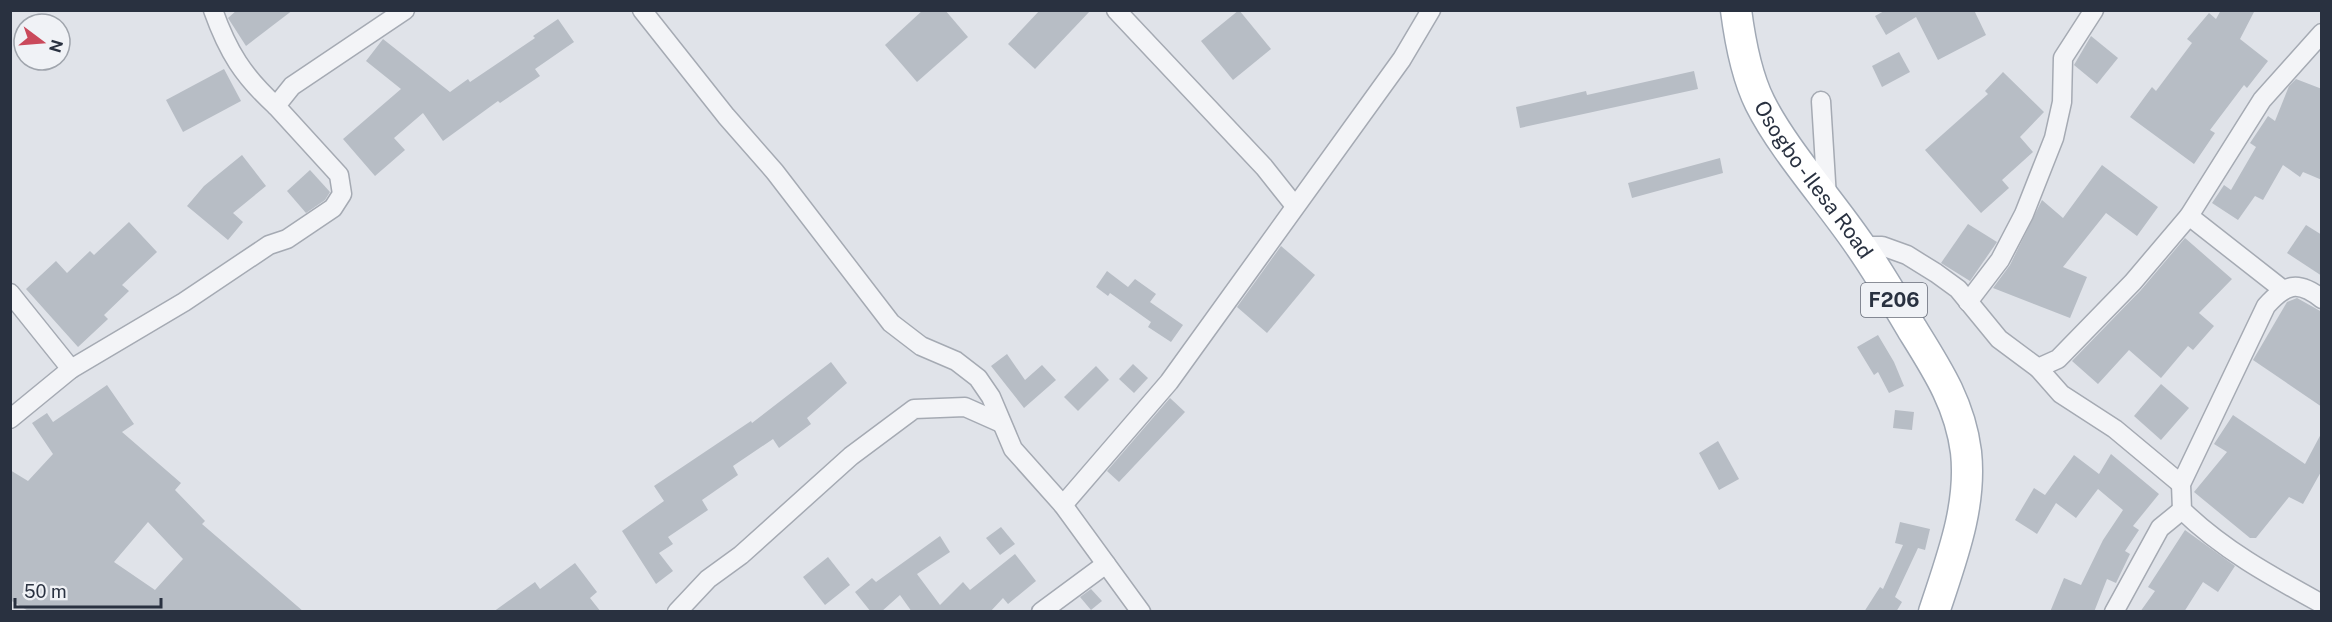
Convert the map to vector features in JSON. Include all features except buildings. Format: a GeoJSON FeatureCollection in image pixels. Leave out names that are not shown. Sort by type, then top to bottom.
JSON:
{"type":"FeatureCollection","features":[{"type":"Feature","properties":{"kind":"main road","name":"Osogbo - Ilesa Road"},"geometry":{"type":"LineString","coordinates":[[1736,10],[1739,39],[1759,102],[1861,246],[1948,386],[1958,414],[1966,452],[1965,503],[1952,556],[1934,612]]}},
{"type":"Feature","properties":{"kind":"street"},"geometry":{"type":"LineString","coordinates":[[10,418],[71,369],[184,302],[269,245],[287,239],[333,208],[342,194],[339,176],[235,63],[223,40],[213,10]]}},
{"type":"Feature","properties":{"kind":"street"},"geometry":{"type":"LineString","coordinates":[[276,106],[292,86],[405,10]]}},
{"type":"Feature","properties":{"kind":"street"},"geometry":{"type":"LineString","coordinates":[[642,10],[726,116],[775,172],[891,323],[921,346],[969,369],[991,398],[1013,449],[1063,505],[1141,612]]}},
{"type":"Feature","properties":{"kind":"street"},"geometry":{"type":"LineString","coordinates":[[1116,10],[1264,167],[1295,206]]}},
{"type":"Feature","properties":{"kind":"street"},"geometry":{"type":"LineString","coordinates":[[1063,505],[1170,382],[1402,59],[1431,10]]}},
{"type":"Feature","properties":{"kind":"street"},"geometry":{"type":"LineString","coordinates":[[1968,302],[2000,260],[2024,214],[2054,138],[2062,102],[2063,58],[2094,10]]}},
{"type":"Feature","properties":{"kind":"street"},"geometry":{"type":"LineString","coordinates":[[2038,368],[2058,360],[2093,320],[2133,282],[2189,216],[2262,100],[2322,33]]}},
{"type":"Feature","properties":{"kind":"street"},"geometry":{"type":"LineString","coordinates":[[1821,101],[1827,199]]}},
{"type":"Feature","properties":{"kind":"street"},"geometry":{"type":"LineString","coordinates":[[2189,216],[2282,289],[2303,288],[2322,299]]}},
{"type":"Feature","properties":{"kind":"street"},"geometry":{"type":"LineString","coordinates":[[1861,246],[1882,246],[1907,255],[1958,289],[2000,339],[2038,368],[2061,394],[2115,429],[2181,484]]}},
{"type":"Feature","properties":{"kind":"street"},"geometry":{"type":"LineString","coordinates":[[2282,289],[2266,306],[2181,484],[2182,510],[2227,549],[2322,604]]}},
{"type":"Feature","properties":{"kind":"street"},"geometry":{"type":"LineString","coordinates":[[10,293],[71,369]]}},
{"type":"Feature","properties":{"kind":"street"},"geometry":{"type":"LineString","coordinates":[[676,612],[708,579],[741,555],[851,456],[914,410],[965,407],[1001,423]]}},
{"type":"Feature","properties":{"kind":"street"},"geometry":{"type":"LineString","coordinates":[[2114,612],[2160,528],[2182,510]]}},
{"type":"Feature","properties":{"kind":"street"},"geometry":{"type":"LineString","coordinates":[[1041,612],[1106,564]]}}]}
